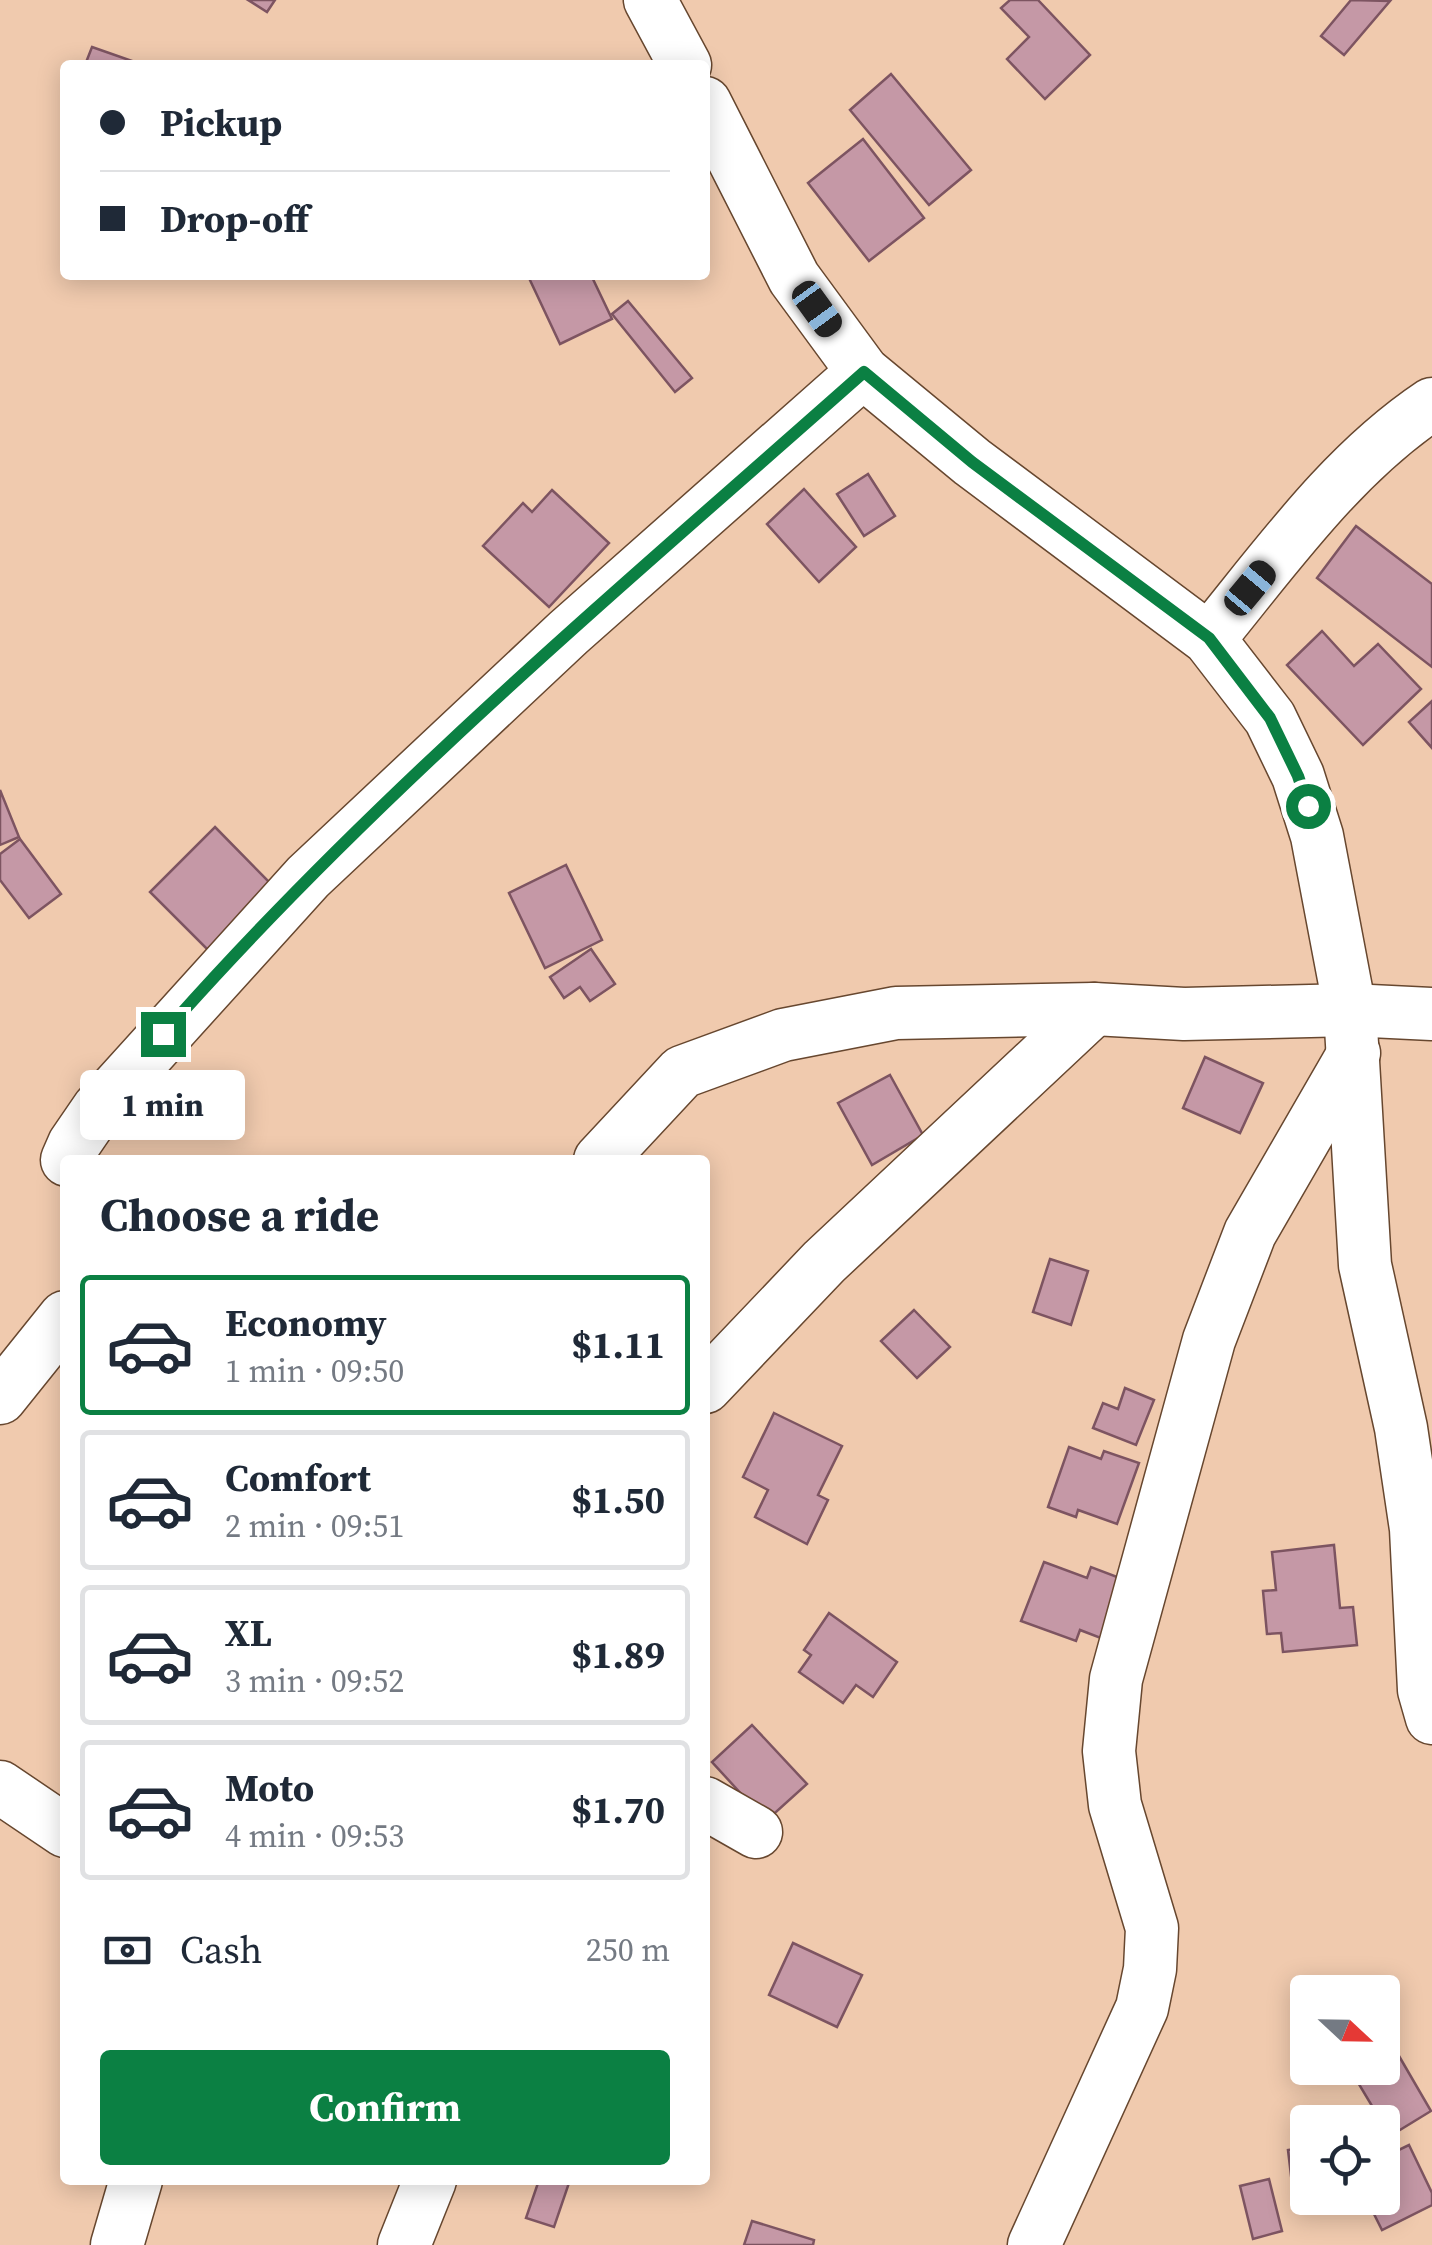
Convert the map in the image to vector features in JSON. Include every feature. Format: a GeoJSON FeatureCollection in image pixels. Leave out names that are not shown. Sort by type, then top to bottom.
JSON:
{"type":"FeatureCollection","features":[{"type":"Feature","properties":{"kind":"street"},"geometry":{"type":"LineString","coordinates":[[710,114],[794,278],[864,372],[972,462],[1209,638],[1270,718],[1298,776],[1318,836],[1352,1032],[1365,1265],[1401,1428],[1416,1529],[1424,1690],[1432,1718]]}},
{"type":"Feature","properties":{"kind":"street"},"geometry":{"type":"LineString","coordinates":[[70,1155],[98,1108],[308,877],[568,633],[864,372]]}},
{"type":"Feature","properties":{"kind":"street"},"geometry":{"type":"LineString","coordinates":[[1209,638],[1348,472],[1399,426],[1432,404]]}},
{"type":"Feature","properties":{"kind":"street"},"geometry":{"type":"LineString","coordinates":[[710,1382],[824,1262],[1094,1008]]}},
{"type":"Feature","properties":{"kind":"street"},"geometry":{"type":"LineString","coordinates":[[605,1155],[682,1072],[782,1034],[896,1013],[1094,1008],[1352,1032],[1432,1014]]}},
{"type":"Feature","properties":{"kind":"street"},"geometry":{"type":"LineString","coordinates":[[1034,2245],[1142,2008],[1150,1969],[1152,1928],[1115,1805],[1109,1751],[1116,1678],[1209,1340],[1228,1285],[1250,1232],[1352,1032]]}},
{"type":"Feature","properties":{"kind":"street"},"geometry":{"type":"LineString","coordinates":[[0,1398],[60,1323]]}},
{"type":"Feature","properties":{"kind":"street"},"geometry":{"type":"LineString","coordinates":[[0,1788],[60,1828]]}},
{"type":"Feature","properties":{"kind":"street"},"geometry":{"type":"LineString","coordinates":[[710,1807],[756,1832]]}},
{"type":"Feature","properties":{"kind":"street"},"geometry":{"type":"LineString","coordinates":[[116,2245],[134,2185]]}},
{"type":"Feature","properties":{"kind":"street"},"geometry":{"type":"LineString","coordinates":[[404,2245],[428,2185]]}},
{"type":"Feature","properties":{"kind":"building"},"geometry":{"type":"Polygon","coordinates":[[[248,0],[275,0],[267,12],[248,0]]]}},
{"type":"Feature","properties":{"kind":"building"},"geometry":{"type":"Polygon","coordinates":[[[1010,0],[1038,0],[1090,55],[1045,99],[1007,59],[1029,37],[1001,8],[1010,0]]]}},
{"type":"Feature","properties":{"kind":"building"},"geometry":{"type":"Polygon","coordinates":[[[1351,0],[1390,1],[1344,55],[1321,36],[1351,0]]]}},
{"type":"Feature","properties":{"kind":"building"},"geometry":{"type":"Polygon","coordinates":[[[92,47],[129,60],[87,60],[92,47]]]}},
{"type":"Feature","properties":{"kind":"building"},"geometry":{"type":"Polygon","coordinates":[[[891,74],[971,170],[929,205],[850,110],[891,74]]]}},
{"type":"Feature","properties":{"kind":"building"},"geometry":{"type":"Polygon","coordinates":[[[863,139],[924,218],[869,261],[808,183],[863,139]]]}},
{"type":"Feature","properties":{"kind":"building"},"geometry":{"type":"Polygon","coordinates":[[[530,280],[593,280],[612,319],[560,344],[530,280]]]}},
{"type":"Feature","properties":{"kind":"building"},"geometry":{"type":"Polygon","coordinates":[[[628,301],[692,378],[675,392],[612,314],[628,301]]]}},
{"type":"Feature","properties":{"kind":"building"},"geometry":{"type":"Polygon","coordinates":[[[868,474],[895,516],[864,536],[837,494],[868,474]]]}},
{"type":"Feature","properties":{"kind":"building"},"geometry":{"type":"Polygon","coordinates":[[[804,489],[856,547],[819,582],[767,524],[804,489]]]}},
{"type":"Feature","properties":{"kind":"building"},"geometry":{"type":"Polygon","coordinates":[[[552,490],[609,543],[549,607],[483,546],[523,503],[532,512],[552,490]]]}},
{"type":"Feature","properties":{"kind":"building"},"geometry":{"type":"Polygon","coordinates":[[[1356,526],[1432,584],[1432,667],[1317,578],[1356,526]]]}},
{"type":"Feature","properties":{"kind":"building"},"geometry":{"type":"Polygon","coordinates":[[[1322,631],[1354,666],[1378,644],[1421,689],[1363,745],[1287,665],[1322,631]]]}},
{"type":"Feature","properties":{"kind":"building"},"geometry":{"type":"Polygon","coordinates":[[[1432,701],[1432,748],[1409,722],[1432,701]]]}},
{"type":"Feature","properties":{"kind":"building"},"geometry":{"type":"Polygon","coordinates":[[[0,790],[19,837],[0,845],[0,790]]]}},
{"type":"Feature","properties":{"kind":"building"},"geometry":{"type":"Polygon","coordinates":[[[215,827],[273,886],[209,951],[150,892],[215,827]]]}},
{"type":"Feature","properties":{"kind":"building"},"geometry":{"type":"Polygon","coordinates":[[[20,839],[61,894],[29,918],[0,880],[0,854],[20,839]]]}},
{"type":"Feature","properties":{"kind":"building"},"geometry":{"type":"Polygon","coordinates":[[[566,865],[602,940],[545,968],[509,893],[566,865]]]}},
{"type":"Feature","properties":{"kind":"building"},"geometry":{"type":"Polygon","coordinates":[[[591,949],[615,984],[590,1001],[580,987],[564,998],[550,977],[591,949]]]}},
{"type":"Feature","properties":{"kind":"building"},"geometry":{"type":"Polygon","coordinates":[[[1205,1057],[1263,1083],[1240,1133],[1183,1108],[1205,1057]]]}},
{"type":"Feature","properties":{"kind":"building"},"geometry":{"type":"Polygon","coordinates":[[[890,1075],[923,1135],[872,1165],[838,1103],[890,1075]]]}},
{"type":"Feature","properties":{"kind":"building"},"geometry":{"type":"Polygon","coordinates":[[[1050,1259],[1088,1271],[1071,1325],[1033,1312],[1050,1259]]]}},
{"type":"Feature","properties":{"kind":"building"},"geometry":{"type":"Polygon","coordinates":[[[914,1310],[950,1347],[917,1378],[881,1341],[914,1310]]]}},
{"type":"Feature","properties":{"kind":"building"},"geometry":{"type":"Polygon","coordinates":[[[1125,1388],[1154,1400],[1136,1445],[1093,1428],[1103,1403],[1118,1409],[1125,1388]]]}},
{"type":"Feature","properties":{"kind":"building"},"geometry":{"type":"Polygon","coordinates":[[[774,1413],[842,1446],[818,1495],[828,1500],[807,1544],[755,1517],[768,1490],[743,1477],[774,1413]]]}},
{"type":"Feature","properties":{"kind":"building"},"geometry":{"type":"Polygon","coordinates":[[[1069,1447],[1101,1459],[1104,1451],[1139,1463],[1117,1524],[1078,1510],[1076,1517],[1048,1507],[1069,1447]]]}},
{"type":"Feature","properties":{"kind":"building"},"geometry":{"type":"Polygon","coordinates":[[[1334,1545],[1340,1608],[1353,1607],[1357,1645],[1283,1652],[1281,1633],[1267,1634],[1263,1591],[1276,1590],[1272,1552],[1334,1545]]]}},
{"type":"Feature","properties":{"kind":"building"},"geometry":{"type":"Polygon","coordinates":[[[1044,1562],[1087,1578],[1091,1567],[1133,1583],[1111,1642],[1080,1630],[1076,1641],[1021,1621],[1044,1562]]]}},
{"type":"Feature","properties":{"kind":"building"},"geometry":{"type":"Polygon","coordinates":[[[829,1613],[897,1662],[873,1697],[856,1685],[843,1703],[799,1672],[811,1655],[804,1650],[829,1613]]]}},
{"type":"Feature","properties":{"kind":"building"},"geometry":{"type":"Polygon","coordinates":[[[752,1725],[807,1784],[766,1821],[712,1762],[752,1725]]]}},
{"type":"Feature","properties":{"kind":"building"},"geometry":{"type":"Polygon","coordinates":[[[793,1943],[862,1975],[837,2027],[769,1995],[793,1943]]]}},
{"type":"Feature","properties":{"kind":"building"},"geometry":{"type":"Polygon","coordinates":[[[1400,2058],[1431,2111],[1400,2130],[1400,2105],[1371,2105],[1359,2085],[1400,2085],[1400,2058]]]}},
{"type":"Feature","properties":{"kind":"building"},"geometry":{"type":"Polygon","coordinates":[[[1409,2145],[1432,2193],[1432,2205],[1382,2230],[1374,2215],[1400,2215],[1400,2149],[1409,2145]]]}},
{"type":"Feature","properties":{"kind":"building"},"geometry":{"type":"Polygon","coordinates":[[[1269,2179],[1282,2231],[1253,2239],[1240,2186],[1269,2179]]]}},
{"type":"Feature","properties":{"kind":"building"},"geometry":{"type":"Polygon","coordinates":[[[537,2185],[568,2185],[554,2227],[526,2218],[537,2185]]]}},
{"type":"Feature","properties":{"kind":"building"},"geometry":{"type":"Polygon","coordinates":[[[752,2221],[814,2240],[813,2245],[744,2245],[752,2221]]]}},
{"type":"Feature","properties":{"kind":"route"},"geometry":{"type":"LineString","coordinates":[[163,1034],[308,877],[568,633],[864,372],[972,462],[1209,638],[1270,718],[1308,806]]}}]}
